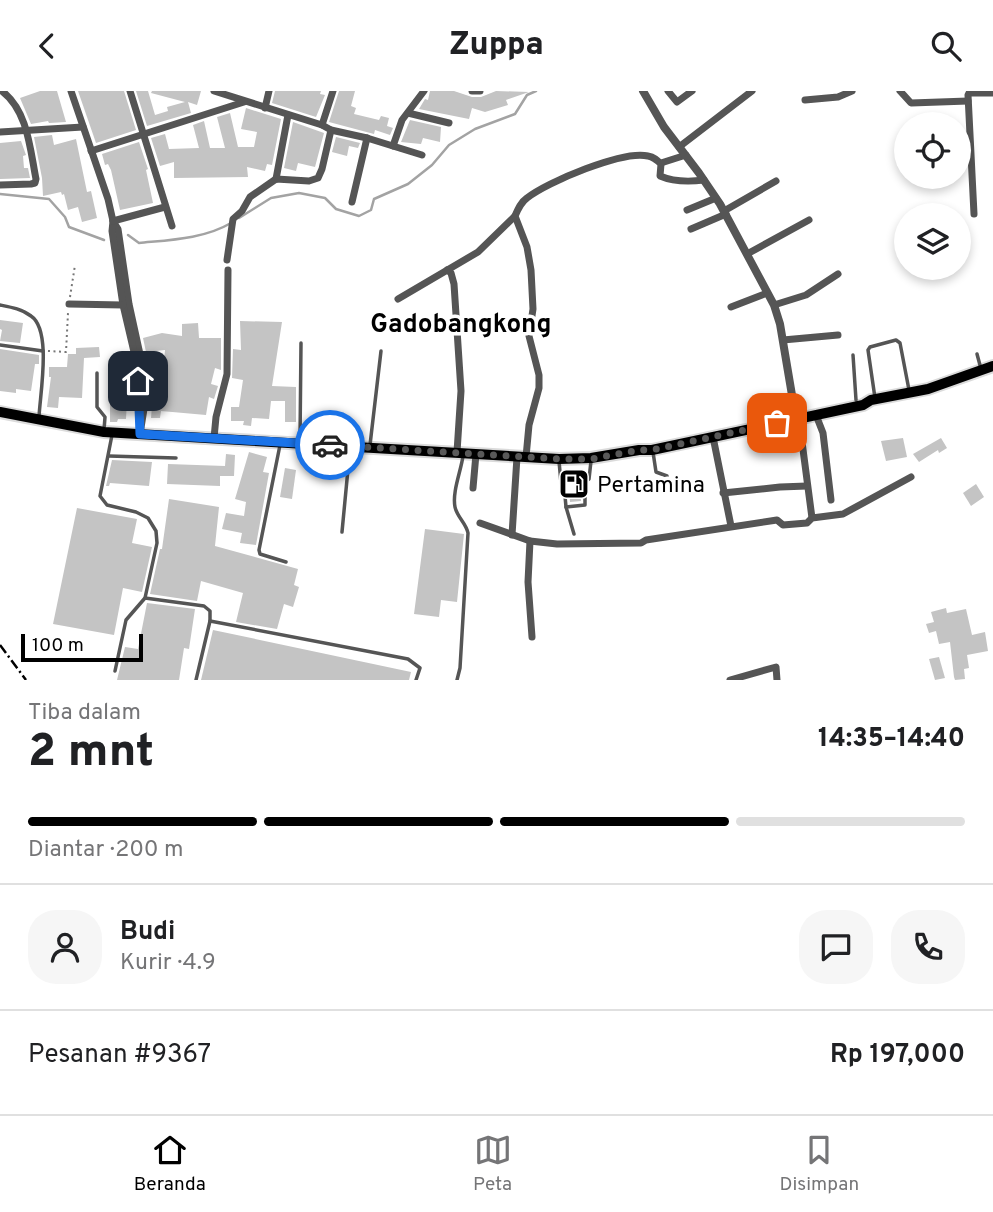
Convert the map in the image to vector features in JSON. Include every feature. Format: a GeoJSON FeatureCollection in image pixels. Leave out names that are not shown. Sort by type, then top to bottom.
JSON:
{"type":"FeatureCollection","features":[{"type":"Feature","properties":{"kind":"highway"},"geometry":{"type":"LineString","coordinates":[[0,412],[108,433],[140,428],[214,438],[591,459],[713,437],[856,400],[873,400],[928,389],[987,369]]}},
{"type":"Feature","properties":{"kind":"highway"},"geometry":{"type":"LineString","coordinates":[[639,450],[651,443],[797,416],[816,415],[863,405],[873,400]]}},
{"type":"Feature","properties":{"kind":"street"},"geometry":{"type":"LineString","coordinates":[[0,185],[35,183],[26,131],[14,102],[2,91]]}},
{"type":"Feature","properties":{"kind":"street"},"geometry":{"type":"LineString","coordinates":[[71,91],[113,221],[118,229],[129,304],[143,368],[144,409],[140,428]]}},
{"type":"Feature","properties":{"kind":"street"},"geometry":{"type":"LineString","coordinates":[[130,91],[172,226]]}},
{"type":"Feature","properties":{"kind":"street"},"geometry":{"type":"LineString","coordinates":[[214,91],[331,130],[422,155]]}},
{"type":"Feature","properties":{"kind":"street"},"geometry":{"type":"LineString","coordinates":[[265,108],[269,91]]}},
{"type":"Feature","properties":{"kind":"street"},"geometry":{"type":"LineString","coordinates":[[322,125],[333,91]]}},
{"type":"Feature","properties":{"kind":"street"},"geometry":{"type":"LineString","coordinates":[[393,146],[402,120],[424,91]]}},
{"type":"Feature","properties":{"kind":"street"},"geometry":{"type":"LineString","coordinates":[[472,91],[480,91]]}},
{"type":"Feature","properties":{"kind":"street"},"geometry":{"type":"LineString","coordinates":[[643,91],[716,198],[774,305],[797,416],[812,519]]}},
{"type":"Feature","properties":{"kind":"street"},"geometry":{"type":"LineString","coordinates":[[668,91],[677,101],[692,91]]}},
{"type":"Feature","properties":{"kind":"street"},"geometry":{"type":"LineString","coordinates":[[679,147],[752,91]]}},
{"type":"Feature","properties":{"kind":"street"},"geometry":{"type":"LineString","coordinates":[[805,100],[838,97],[852,91]]}},
{"type":"Feature","properties":{"kind":"street"},"geometry":{"type":"LineString","coordinates":[[901,91],[911,103],[968,101]]}},
{"type":"Feature","properties":{"kind":"street"},"geometry":{"type":"LineString","coordinates":[[974,214],[969,93],[993,93]]}},
{"type":"Feature","properties":{"kind":"street"},"geometry":{"type":"LineString","coordinates":[[91,151],[245,102]]}},
{"type":"Feature","properties":{"kind":"street"},"geometry":{"type":"LineString","coordinates":[[408,113],[449,123]]}},
{"type":"Feature","properties":{"kind":"street"},"geometry":{"type":"LineString","coordinates":[[276,179],[288,115]]}},
{"type":"Feature","properties":{"kind":"street"},"geometry":{"type":"LineString","coordinates":[[0,132],[83,127]]}},
{"type":"Feature","properties":{"kind":"street"},"geometry":{"type":"LineString","coordinates":[[227,260],[233,219],[242,211],[250,197],[276,179],[309,181],[317,178],[322,169],[331,130]]}},
{"type":"Feature","properties":{"kind":"street"},"geometry":{"type":"LineString","coordinates":[[352,202],[367,138]]}},
{"type":"Feature","properties":{"kind":"street"},"geometry":{"type":"LineString","coordinates":[[398,299],[488,245],[515,216],[524,200],[574,172],[641,155],[651,156],[661,163]]}},
{"type":"Feature","properties":{"kind":"street"},"geometry":{"type":"LineString","coordinates":[[661,163],[686,155]]}},
{"type":"Feature","properties":{"kind":"street"},"geometry":{"type":"LineString","coordinates":[[661,163],[660,176],[686,182],[704,180]]}},
{"type":"Feature","properties":{"kind":"street"},"geometry":{"type":"LineString","coordinates":[[691,229],[725,213],[776,181]]}},
{"type":"Feature","properties":{"kind":"street"},"geometry":{"type":"LineString","coordinates":[[687,210],[716,198]]}},
{"type":"Feature","properties":{"kind":"street"},"geometry":{"type":"LineString","coordinates":[[113,221],[165,207]]}},
{"type":"Feature","properties":{"kind":"street"},"geometry":{"type":"LineString","coordinates":[[512,535],[522,457],[539,388],[539,375],[529,336],[533,309],[531,270],[527,247],[515,216]]}},
{"type":"Feature","properties":{"kind":"street"},"geometry":{"type":"LineString","coordinates":[[747,254],[809,220]]}},
{"type":"Feature","properties":{"kind":"street"},"geometry":{"type":"LineString","coordinates":[[113,221],[112,231],[123,305],[138,369],[140,428]]}},
{"type":"Feature","properties":{"kind":"street"},"geometry":{"type":"LineString","coordinates":[[214,438],[216,417],[227,375],[228,270]]}},
{"type":"Feature","properties":{"kind":"street"},"geometry":{"type":"LineString","coordinates":[[447,270],[451,273],[454,284],[461,391],[460,453]]}},
{"type":"Feature","properties":{"kind":"street"},"geometry":{"type":"LineString","coordinates":[[774,305],[806,295],[838,274]]}},
{"type":"Feature","properties":{"kind":"street"},"geometry":{"type":"LineString","coordinates":[[731,307],[767,292]]}},
{"type":"Feature","properties":{"kind":"street"},"geometry":{"type":"LineString","coordinates":[[69,304],[123,305]]}},
{"type":"Feature","properties":{"kind":"street"},"geometry":{"type":"LineString","coordinates":[[783,340],[838,335]]}},
{"type":"Feature","properties":{"kind":"street"},"geometry":{"type":"LineString","coordinates":[[816,415],[823,433],[831,500]]}},
{"type":"Feature","properties":{"kind":"street"},"geometry":{"type":"LineString","coordinates":[[713,437],[731,526]]}},
{"type":"Feature","properties":{"kind":"street"},"geometry":{"type":"LineString","coordinates":[[472,488],[476,454]]}},
{"type":"Feature","properties":{"kind":"street"},"geometry":{"type":"LineString","coordinates":[[480,523],[530,541],[557,544],[641,543],[646,540],[777,520],[783,525],[807,523],[812,519],[843,514],[911,477]]}},
{"type":"Feature","properties":{"kind":"street"},"geometry":{"type":"LineString","coordinates":[[723,493],[807,486]]}},
{"type":"Feature","properties":{"kind":"street"},"geometry":{"type":"LineString","coordinates":[[530,541],[528,582],[532,637]]}},
{"type":"Feature","properties":{"kind":"street"},"geometry":{"type":"LineString","coordinates":[[730,680],[776,667],[777,680]]}},
{"type":"Feature","properties":{"kind":"lane"},"geometry":{"type":"LineString","coordinates":[[0,305],[32,316],[42,337],[38,421]]}},
{"type":"Feature","properties":{"kind":"lane"},"geometry":{"type":"LineString","coordinates":[[873,400],[868,350],[896,339],[900,344],[909,392]]}},
{"type":"Feature","properties":{"kind":"lane"},"geometry":{"type":"LineString","coordinates":[[300,443],[301,343]]}},
{"type":"Feature","properties":{"kind":"lane"},"geometry":{"type":"LineString","coordinates":[[0,345],[43,351]]}},
{"type":"Feature","properties":{"kind":"lane"},"geometry":{"type":"LineString","coordinates":[[370,447],[381,351]]}},
{"type":"Feature","properties":{"kind":"lane"},"geometry":{"type":"LineString","coordinates":[[976,354],[987,369]]}},
{"type":"Feature","properties":{"kind":"lane"},"geometry":{"type":"LineString","coordinates":[[853,355],[856,400]]}},
{"type":"Feature","properties":{"kind":"lane"},"geometry":{"type":"LineString","coordinates":[[97,373],[98,410],[105,417],[109,456],[100,496],[107,505],[148,518],[156,531],[157,543],[145,598],[126,620],[115,671]]}},
{"type":"Feature","properties":{"kind":"lane"},"geometry":{"type":"LineString","coordinates":[[280,442],[259,550],[260,554],[286,562]]}},
{"type":"Feature","properties":{"kind":"lane"},"geometry":{"type":"LineString","coordinates":[[342,531],[351,446]]}},
{"type":"Feature","properties":{"kind":"lane"},"geometry":{"type":"LineString","coordinates":[[652,450],[656,473],[667,476],[669,489]]}},
{"type":"Feature","properties":{"kind":"lane"},"geometry":{"type":"LineString","coordinates":[[457,680],[468,533],[467,527],[457,514],[455,501],[460,453]]}},
{"type":"Feature","properties":{"kind":"lane"},"geometry":{"type":"LineString","coordinates":[[109,456],[176,458]]}},
{"type":"Feature","properties":{"kind":"lane"},"geometry":{"type":"LineString","coordinates":[[559,459],[560,479],[566,485],[566,507],[574,534]]}},
{"type":"Feature","properties":{"kind":"lane"},"geometry":{"type":"LineString","coordinates":[[566,507],[585,505],[582,483],[589,479],[591,459]]}},
{"type":"Feature","properties":{"kind":"lane"},"geometry":{"type":"LineString","coordinates":[[145,598],[204,606],[210,611],[196,680]]}},
{"type":"Feature","properties":{"kind":"lane"},"geometry":{"type":"LineString","coordinates":[[210,621],[408,659],[419,668],[416,680]]}},
{"type":"Feature","properties":{"kind":"path"},"geometry":{"type":"LineString","coordinates":[[43,351],[66,352],[75,265]]}},
{"type":"Feature","properties":{"kind":"building"},"geometry":{"type":"Polygon","coordinates":[[[40,91],[57,91],[66,122],[31,124],[20,98],[40,91]]]}},
{"type":"Feature","properties":{"kind":"building"},"geometry":{"type":"Polygon","coordinates":[[[78,91],[124,91],[136,130],[96,143],[78,91]]]}},
{"type":"Feature","properties":{"kind":"building"},"geometry":{"type":"Polygon","coordinates":[[[136,91],[148,91],[155,115],[168,111],[167,107],[185,102],[151,93],[152,91],[201,91],[197,105],[188,102],[191,113],[147,126],[136,91]]]}},
{"type":"Feature","properties":{"kind":"building"},"geometry":{"type":"Polygon","coordinates":[[[275,91],[321,91],[320,94],[325,95],[316,117],[272,103],[275,91]]]}},
{"type":"Feature","properties":{"kind":"building"},"geometry":{"type":"Polygon","coordinates":[[[339,91],[355,91],[351,106],[356,108],[354,114],[379,120],[381,116],[389,118],[387,126],[393,128],[390,135],[375,130],[374,134],[329,122],[339,91]]]}},
{"type":"Feature","properties":{"kind":"building"},"geometry":{"type":"Polygon","coordinates":[[[430,91],[454,91],[472,97],[481,97],[496,91],[529,92],[506,100],[508,105],[485,112],[472,108],[469,119],[419,109],[425,99],[428,100],[430,91]]]}},
{"type":"Feature","properties":{"kind":"building"},"geometry":{"type":"Polygon","coordinates":[[[246,108],[281,119],[272,165],[267,164],[265,171],[247,167],[248,177],[174,178],[174,162],[160,166],[151,138],[165,134],[169,149],[199,148],[193,125],[204,121],[210,148],[225,148],[217,117],[230,113],[238,147],[254,147],[257,132],[241,129],[246,108]]]}},
{"type":"Feature","properties":{"kind":"building"},"geometry":{"type":"Polygon","coordinates":[[[410,120],[441,127],[440,142],[423,138],[421,144],[401,142],[410,120]]]}},
{"type":"Feature","properties":{"kind":"building"},"geometry":{"type":"Polygon","coordinates":[[[293,122],[324,133],[315,167],[298,163],[296,171],[284,168],[293,122]]]}},
{"type":"Feature","properties":{"kind":"building"},"geometry":{"type":"Polygon","coordinates":[[[52,135],[54,145],[76,139],[87,192],[91,191],[97,218],[82,222],[78,207],[68,210],[61,192],[43,196],[34,137],[52,135]]]}},
{"type":"Feature","properties":{"kind":"building"},"geometry":{"type":"Polygon","coordinates":[[[336,137],[360,143],[358,148],[349,146],[347,156],[332,152],[336,137]]]}},
{"type":"Feature","properties":{"kind":"building"},"geometry":{"type":"Polygon","coordinates":[[[21,141],[26,155],[23,156],[24,168],[28,168],[30,178],[0,179],[0,143],[21,141]]]}},
{"type":"Feature","properties":{"kind":"building"},"geometry":{"type":"Polygon","coordinates":[[[139,142],[148,169],[146,170],[153,203],[120,210],[111,170],[108,164],[105,165],[102,154],[139,142]]]}},
{"type":"Feature","properties":{"kind":"building"},"geometry":{"type":"Polygon","coordinates":[[[0,320],[23,323],[20,343],[0,341],[0,320]]]}},
{"type":"Feature","properties":{"kind":"building"},"geometry":{"type":"Polygon","coordinates":[[[240,321],[282,322],[272,386],[296,387],[296,422],[285,422],[285,401],[271,401],[269,419],[252,418],[251,426],[243,425],[244,421],[231,421],[231,407],[239,407],[243,380],[232,378],[233,349],[241,350],[240,321]]]}},
{"type":"Feature","properties":{"kind":"building"},"geometry":{"type":"Polygon","coordinates":[[[198,323],[199,338],[221,338],[221,370],[215,368],[211,384],[218,386],[214,399],[209,397],[206,415],[161,411],[160,418],[151,418],[154,381],[149,381],[149,371],[163,372],[165,350],[146,352],[143,338],[162,333],[182,336],[182,324],[198,323]]]}},
{"type":"Feature","properties":{"kind":"building"},"geometry":{"type":"Polygon","coordinates":[[[99,347],[100,357],[84,358],[82,398],[59,397],[58,408],[47,407],[51,377],[49,367],[67,367],[68,354],[76,354],[76,348],[99,347]]]}},
{"type":"Feature","properties":{"kind":"building"},"geometry":{"type":"Polygon","coordinates":[[[0,349],[39,355],[31,391],[0,391],[0,349]]]}},
{"type":"Feature","properties":{"kind":"building"},"geometry":{"type":"Polygon","coordinates":[[[118,379],[128,380],[126,419],[110,422],[110,399],[117,399],[118,379]]]}},
{"type":"Feature","properties":{"kind":"building"},"geometry":{"type":"Polygon","coordinates":[[[903,438],[907,457],[886,461],[881,441],[903,438]]]}},
{"type":"Feature","properties":{"kind":"building"},"geometry":{"type":"Polygon","coordinates":[[[941,438],[947,448],[939,453],[938,450],[919,462],[913,454],[941,438]]]}},
{"type":"Feature","properties":{"kind":"building"},"geometry":{"type":"Polygon","coordinates":[[[249,452],[267,457],[263,472],[269,473],[256,545],[240,543],[242,533],[222,529],[226,513],[244,516],[246,502],[235,499],[249,452]]]}},
{"type":"Feature","properties":{"kind":"building"},"geometry":{"type":"Polygon","coordinates":[[[226,454],[235,455],[234,476],[220,476],[220,486],[167,484],[168,464],[225,466],[226,454]]]}},
{"type":"Feature","properties":{"kind":"building"},"geometry":{"type":"Polygon","coordinates":[[[112,460],[152,462],[149,486],[110,483],[106,486],[112,460]]]}},
{"type":"Feature","properties":{"kind":"building"},"geometry":{"type":"Polygon","coordinates":[[[285,468],[296,470],[292,499],[280,497],[285,468]]]}},
{"type":"Feature","properties":{"kind":"building"},"geometry":{"type":"Polygon","coordinates":[[[580,472],[580,480],[576,485],[580,489],[581,501],[570,502],[569,490],[572,486],[567,473],[580,472]]]}},
{"type":"Feature","properties":{"kind":"building"},"geometry":{"type":"Polygon","coordinates":[[[976,484],[984,497],[971,506],[963,493],[976,484]]]}},
{"type":"Feature","properties":{"kind":"building"},"geometry":{"type":"Polygon","coordinates":[[[169,499],[219,507],[215,546],[298,569],[294,585],[299,587],[293,607],[284,604],[277,629],[236,622],[243,593],[201,581],[197,601],[150,594],[162,549],[169,499]]]}},
{"type":"Feature","properties":{"kind":"building"},"geometry":{"type":"Polygon","coordinates":[[[77,508],[137,519],[132,543],[152,547],[142,592],[123,588],[114,635],[53,624],[77,508]]]}},
{"type":"Feature","properties":{"kind":"building"},"geometry":{"type":"Polygon","coordinates":[[[425,529],[464,534],[457,602],[441,600],[439,617],[414,614],[425,529]]]}},
{"type":"Feature","properties":{"kind":"building"},"geometry":{"type":"Polygon","coordinates":[[[147,603],[195,609],[189,649],[184,648],[179,680],[117,680],[125,647],[138,649],[147,603]]]}},
{"type":"Feature","properties":{"kind":"building"},"geometry":{"type":"Polygon","coordinates":[[[946,608],[947,613],[966,609],[972,635],[985,632],[988,651],[967,655],[969,668],[964,669],[965,679],[955,680],[950,642],[939,644],[936,631],[929,633],[926,624],[934,622],[931,612],[946,608]]]}},
{"type":"Feature","properties":{"kind":"building"},"geometry":{"type":"Polygon","coordinates":[[[213,630],[411,672],[409,680],[201,680],[213,630]]]}},
{"type":"Feature","properties":{"kind":"building"},"geometry":{"type":"Polygon","coordinates":[[[939,657],[945,678],[935,680],[929,659],[939,657]]]}},
{"type":"Feature","properties":{"kind":"waterway"},"geometry":{"type":"LineString","coordinates":[[239,218],[271,198],[299,193],[325,198],[336,209],[359,216],[371,210],[374,199],[408,184],[432,165],[449,145],[475,129],[515,114],[527,95],[536,91]]}},
{"type":"Feature","properties":{"kind":"waterway"},"geometry":{"type":"LineString","coordinates":[[0,194],[49,199],[65,217],[69,227],[104,240]]}},
{"type":"Feature","properties":{"kind":"waterway"},"geometry":{"type":"LineString","coordinates":[[128,235],[139,243],[174,240],[198,236],[231,223]]}},
{"type":"Feature","properties":{"kind":"railway"},"geometry":{"type":"LineString","coordinates":[[0,645],[26,680]]}},
{"type":"Feature","properties":{"kind":"way so far"},"geometry":{"type":"LineString","coordinates":[[330,445],[591,459],[652,450],[777,423]]}},
{"type":"Feature","properties":{"kind":"place","name":"Pertamina"},"geometry":{"type":"Point","coordinates":[574,484]}},
{"type":"Feature","properties":{"kind":"district","name":"Gadobangkong"},"geometry":{"type":"Point","coordinates":[461,323]}},
{"type":"Feature","properties":{"kind":"route"},"geometry":{"type":"LineString","coordinates":[[138,381],[140,434],[330,445]]}}]}
